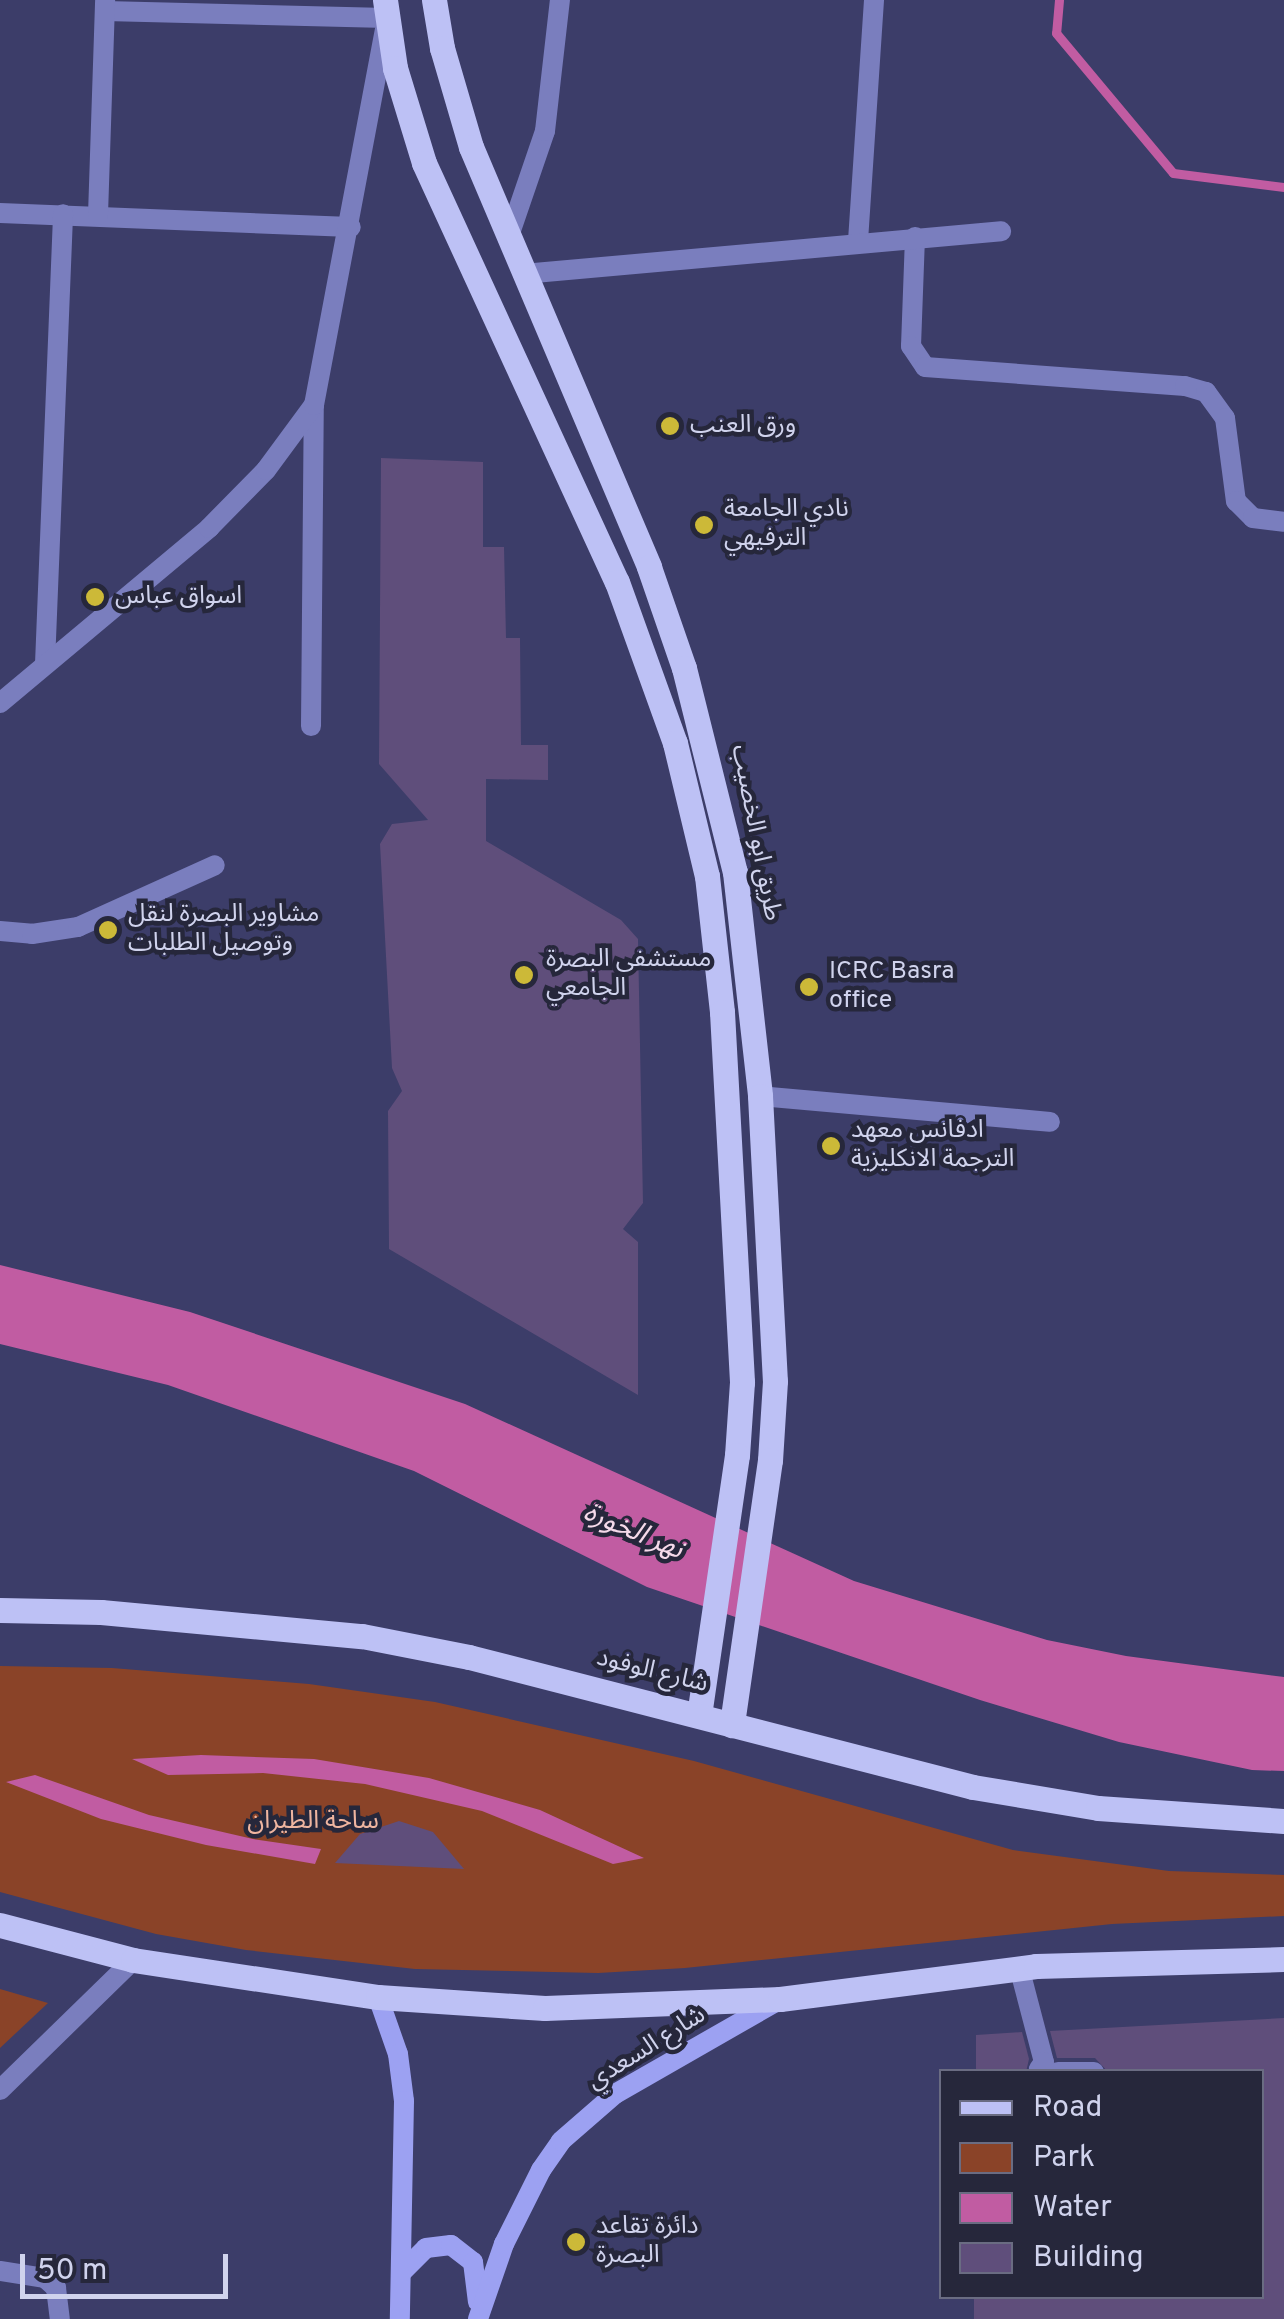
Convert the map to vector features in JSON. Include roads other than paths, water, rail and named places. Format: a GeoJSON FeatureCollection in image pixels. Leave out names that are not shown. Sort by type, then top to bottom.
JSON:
{"type":"FeatureCollection","features":[{"type":"Feature","properties":{"kind":"main road","name":"طريق ابو الخصيب"},"geometry":{"type":"LineString","coordinates":[[434,0],[455,98],[522,274],[649,567],[684,668],[722,803],[746,941],[760,1096],[775,1381],[732,1725]]}},
{"type":"Feature","properties":{"kind":"main road"},"geometry":{"type":"LineString","coordinates":[[386,9],[407,116],[424,163],[617,582],[676,744],[707,876],[716,944],[742,1346],[740,1419],[730,1511],[700,1715]]}},
{"type":"Feature","properties":{"kind":"main road"},"geometry":{"type":"LineString","coordinates":[[617,582],[649,567]]}},
{"type":"Feature","properties":{"kind":"main road","name":"شارع الوفود"},"geometry":{"type":"LineString","coordinates":[[0,1610],[101,1612],[362,1636],[469,1657],[1026,1798],[1192,1818],[1284,1820]]}},
{"type":"Feature","properties":{"kind":"main road"},"geometry":{"type":"LineString","coordinates":[[0,1925],[133,1960],[378,1997],[545,2008],[780,1999],[1019,1967],[1284,1958]]}},
{"type":"Feature","properties":{"kind":"main road"},"geometry":{"type":"LineString","coordinates":[[378,1997],[402,2078],[400,2319]]}},
{"type":"Feature","properties":{"kind":"main road","name":"شارع السعدي"},"geometry":{"type":"LineString","coordinates":[[478,2319],[504,2244],[541,2170],[561,2141],[615,2094],[780,1999]]}},
{"type":"Feature","properties":{"kind":"main road"},"geometry":{"type":"LineString","coordinates":[[400,2273],[426,2248],[442,2243],[459,2249],[476,2270],[478,2319]]}},
{"type":"Feature","properties":{"kind":"street"},"geometry":{"type":"LineString","coordinates":[[508,239],[545,131],[560,0]]}},
{"type":"Feature","properties":{"kind":"street"},"geometry":{"type":"LineString","coordinates":[[858,242],[874,0]]}},
{"type":"Feature","properties":{"kind":"street"},"geometry":{"type":"LineString","coordinates":[[98,215],[105,6],[386,9],[351,226],[314,405],[311,726]]}},
{"type":"Feature","properties":{"kind":"street"},"geometry":{"type":"LineString","coordinates":[[0,213],[351,226]]}},
{"type":"Feature","properties":{"kind":"street"},"geometry":{"type":"LineString","coordinates":[[46,664],[63,214]]}},
{"type":"Feature","properties":{"kind":"street"},"geometry":{"type":"LineString","coordinates":[[522,274],[1001,231]]}},
{"type":"Feature","properties":{"kind":"street"},"geometry":{"type":"LineString","coordinates":[[915,237],[911,346],[925,367],[1186,386],[1206,392],[1225,418],[1236,502],[1252,518],[1284,522]]}},
{"type":"Feature","properties":{"kind":"street"},"geometry":{"type":"LineString","coordinates":[[0,703],[209,528],[266,470],[314,405]]}},
{"type":"Feature","properties":{"kind":"street"},"geometry":{"type":"LineString","coordinates":[[0,931],[32,934],[78,927],[215,865]]}},
{"type":"Feature","properties":{"kind":"street"},"geometry":{"type":"LineString","coordinates":[[760,1096],[1050,1122]]}},
{"type":"Feature","properties":{"kind":"street"},"geometry":{"type":"LineString","coordinates":[[0,2090],[133,1960]]}},
{"type":"Feature","properties":{"kind":"street"},"geometry":{"type":"LineString","coordinates":[[1019,1967],[1044,2062],[1040,2069]]}},
{"type":"Feature","properties":{"kind":"street"},"geometry":{"type":"LineString","coordinates":[[0,2271],[45,2278],[56,2288],[60,2319]]}},
{"type":"Feature","properties":{"kind":"water","name":"نهر الخورة"},"geometry":{"type":"Polygon","coordinates":[[[0,1265],[190,1312],[465,1404],[854,1581],[1047,1640],[1126,1656],[1284,1677],[1284,1771],[1252,1770],[1119,1742],[980,1700],[647,1587],[414,1471],[168,1385],[0,1344],[0,1265]]]}},
{"type":"Feature","properties":{"kind":"water"},"geometry":{"type":"Polygon","coordinates":[[[201,1755],[314,1759],[429,1778],[540,1810],[644,1858],[613,1864],[482,1811],[365,1784],[263,1773],[168,1775],[132,1759],[201,1755]]]}},
{"type":"Feature","properties":{"kind":"water"},"geometry":{"type":"Polygon","coordinates":[[[35,1775],[149,1815],[253,1839],[321,1849],[315,1864],[206,1845],[101,1819],[6,1782],[35,1775]]]}},
{"type":"Feature","properties":{"kind":"waterway"},"geometry":{"type":"LineString","coordinates":[[1059,0],[1056,33],[1173,173],[1284,187]]}},
{"type":"Feature","properties":{"kind":"place","name":"ورق العنب"},"geometry":{"type":"Point","coordinates":[670,426]}},
{"type":"Feature","properties":{"kind":"place","name":"نادي الجامعة الترفيهي"},"geometry":{"type":"Point","coordinates":[704,525]}},
{"type":"Feature","properties":{"kind":"place","name":"اسواق عباس"},"geometry":{"type":"Point","coordinates":[95,597]}},
{"type":"Feature","properties":{"kind":"place","name":"مشاوير البصرة لنقل وتوصيل الطلبات"},"geometry":{"type":"Point","coordinates":[108,930]}},
{"type":"Feature","properties":{"kind":"place","name":"مستشفى البصرة الجامعي"},"geometry":{"type":"Point","coordinates":[524,975]}},
{"type":"Feature","properties":{"kind":"place","name":"ICRC Basra office"},"geometry":{"type":"Point","coordinates":[809,987]}},
{"type":"Feature","properties":{"kind":"place","name":"ادفانس معهد الترجمة الانكليزية"},"geometry":{"type":"Point","coordinates":[831,1146]}},
{"type":"Feature","properties":{"kind":"place","name":"دائرة تقاعد البصرة"},"geometry":{"type":"Point","coordinates":[576,2242]}},
{"type":"Feature","properties":{"kind":"park label","name":"ساحة الطيران"},"geometry":{"type":"Point","coordinates":[313,1822]}}]}
